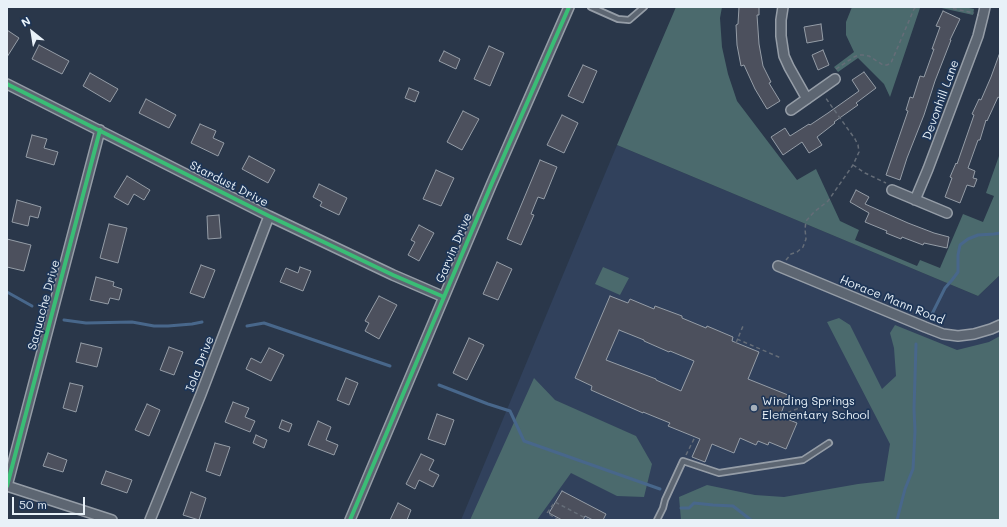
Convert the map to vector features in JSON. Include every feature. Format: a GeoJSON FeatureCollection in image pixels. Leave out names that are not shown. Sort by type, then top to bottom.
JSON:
{"type":"FeatureCollection","features":[{"type":"Feature","properties":{"kind":"street","name":"Garvin Drive"},"geometry":{"type":"LineString","coordinates":[[350,520],[492,183],[569,7]]}},
{"type":"Feature","properties":{"kind":"street"},"geometry":{"type":"LineString","coordinates":[[783,7],[781,36],[784,56],[789,68],[807,99]]}},
{"type":"Feature","properties":{"kind":"street","name":"Devonhill Lane"},"geometry":{"type":"LineString","coordinates":[[915,200],[978,36],[985,7]]}},
{"type":"Feature","properties":{"kind":"street"},"geometry":{"type":"LineString","coordinates":[[791,110],[807,99],[835,75]]}},
{"type":"Feature","properties":{"kind":"street","name":"Stardust Drive"},"geometry":{"type":"LineString","coordinates":[[7,84],[269,216],[393,275],[444,297]]}},
{"type":"Feature","properties":{"kind":"street","name":"Saquache Drive"},"geometry":{"type":"LineString","coordinates":[[7,486],[100,130]]}},
{"type":"Feature","properties":{"kind":"street"},"geometry":{"type":"LineString","coordinates":[[890,187],[947,214]]}},
{"type":"Feature","properties":{"kind":"street","name":"Iola Drive"},"geometry":{"type":"LineString","coordinates":[[150,520],[201,394],[269,216]]}},
{"type":"Feature","properties":{"kind":"street","name":"Horace Mann Road"},"geometry":{"type":"LineString","coordinates":[[782,264],[918,325],[943,334],[958,336],[974,334],[1000,325]]}},
{"type":"Feature","properties":{"kind":"street"},"geometry":{"type":"LineString","coordinates":[[7,486],[112,520]]}},
{"type":"Feature","properties":{"kind":"lane"},"geometry":{"type":"LineString","coordinates":[[591,7],[618,19],[629,20],[644,7]]}},
{"type":"Feature","properties":{"kind":"lane"},"geometry":{"type":"LineString","coordinates":[[657,520],[684,462],[719,473],[803,460],[829,443]]}},
{"type":"Feature","properties":{"kind":"path"},"geometry":{"type":"LineString","coordinates":[[835,75],[854,57],[859,55],[868,56],[883,65],[891,63],[916,7]]}},
{"type":"Feature","properties":{"kind":"path"},"geometry":{"type":"LineString","coordinates":[[946,7],[976,13]]}},
{"type":"Feature","properties":{"kind":"path"},"geometry":{"type":"LineString","coordinates":[[782,264],[791,254],[797,252],[803,247],[806,239],[806,221],[814,212],[828,201],[853,165],[859,152],[858,145],[823,95]]}},
{"type":"Feature","properties":{"kind":"path"},"geometry":{"type":"LineString","coordinates":[[853,165],[890,187]]}},
{"type":"Feature","properties":{"kind":"path"},"geometry":{"type":"LineString","coordinates":[[736,343],[743,326]]}},
{"type":"Feature","properties":{"kind":"path"},"geometry":{"type":"LineString","coordinates":[[737,339],[781,358]]}},
{"type":"Feature","properties":{"kind":"path"},"geometry":{"type":"LineString","coordinates":[[781,413],[784,414],[802,407]]}},
{"type":"Feature","properties":{"kind":"path"},"geometry":{"type":"LineString","coordinates":[[684,462],[695,437]]}},
{"type":"Feature","properties":{"kind":"path"},"geometry":{"type":"LineString","coordinates":[[559,520],[547,513],[555,502],[589,520]]}},
{"type":"Feature","properties":{"kind":"shaded area","name":"Winding Springs Elementary School"},"geometry":{"type":"Polygon","coordinates":[[[617,145],[978,296],[1000,275],[1000,520],[461,520],[617,145]]]}},
{"type":"Feature","properties":{"kind":"green space"},"geometry":{"type":"Polygon","coordinates":[[[676,7],[722,7],[720,18],[722,47],[728,74],[737,101],[797,180],[816,169],[840,221],[859,230],[855,240],[917,266],[920,260],[940,268],[963,214],[983,222],[994,196],[986,193],[999,156],[1000,275],[978,296],[617,145],[676,7]]]}},
{"type":"Feature","properties":{"kind":"green space"},"geometry":{"type":"Polygon","coordinates":[[[852,7],[922,7],[920,8],[890,97],[884,84],[858,58],[838,72],[834,67],[854,52],[846,35],[846,22],[852,7]]]}},
{"type":"Feature","properties":{"kind":"green space"},"geometry":{"type":"Polygon","coordinates":[[[937,7],[964,7],[974,9],[973,15],[937,7]]]}},
{"type":"Feature","properties":{"kind":"green space"},"geometry":{"type":"Polygon","coordinates":[[[603,267],[629,278],[620,295],[595,284],[603,267]]]}},
{"type":"Feature","properties":{"kind":"green space"},"geometry":{"type":"Polygon","coordinates":[[[839,318],[850,325],[882,389],[896,376],[894,348],[890,333],[895,325],[957,350],[989,342],[1000,336],[1000,520],[681,520],[679,497],[707,485],[755,495],[784,497],[884,481],[890,444],[827,322],[839,318]]]}},
{"type":"Feature","properties":{"kind":"green space"},"geometry":{"type":"Polygon","coordinates":[[[534,378],[555,400],[636,436],[652,464],[644,497],[617,496],[571,473],[537,520],[470,520],[534,378]]]}},
{"type":"Feature","properties":{"kind":"building"},"geometry":{"type":"Polygon","coordinates":[[[739,7],[759,7],[759,15],[757,15],[759,44],[763,66],[771,82],[769,83],[780,101],[767,109],[755,89],[744,65],[741,66],[737,45],[736,25],[738,24],[739,7]]]}},
{"type":"Feature","properties":{"kind":"building"},"geometry":{"type":"Polygon","coordinates":[[[943,11],[960,19],[950,40],[900,180],[886,175],[908,111],[906,110],[910,97],[913,98],[920,76],[924,77],[934,49],[932,49],[940,27],[936,26],[943,11]]]}},
{"type":"Feature","properties":{"kind":"building"},"geometry":{"type":"Polygon","coordinates":[[[821,24],[823,40],[807,43],[804,27],[821,24]]]}},
{"type":"Feature","properties":{"kind":"building"},"geometry":{"type":"Polygon","coordinates":[[[7,30],[19,38],[7,57],[7,30]]]}},
{"type":"Feature","properties":{"kind":"building"},"geometry":{"type":"Polygon","coordinates":[[[39,45],[69,61],[62,74],[32,59],[39,45]]]}},
{"type":"Feature","properties":{"kind":"building"},"geometry":{"type":"Polygon","coordinates":[[[489,46],[504,53],[490,86],[474,79],[489,46]]]}},
{"type":"Feature","properties":{"kind":"building"},"geometry":{"type":"Polygon","coordinates":[[[823,50],[829,65],[818,70],[812,55],[823,50]]]}},
{"type":"Feature","properties":{"kind":"building"},"geometry":{"type":"Polygon","coordinates":[[[444,51],[460,59],[456,69],[439,61],[444,51]]]}},
{"type":"Feature","properties":{"kind":"building"},"geometry":{"type":"Polygon","coordinates":[[[999,55],[1000,98],[998,97],[987,121],[986,120],[980,140],[978,140],[968,168],[975,171],[973,178],[977,179],[974,187],[967,185],[960,203],[945,197],[952,178],[950,177],[956,163],[957,164],[974,115],[972,114],[979,99],[981,100],[999,55]]]}},
{"type":"Feature","properties":{"kind":"building"},"geometry":{"type":"Polygon","coordinates":[[[583,65],[597,71],[583,103],[568,96],[583,65]]]}},
{"type":"Feature","properties":{"kind":"building"},"geometry":{"type":"Polygon","coordinates":[[[864,72],[876,88],[856,103],[858,105],[834,122],[835,123],[817,137],[822,145],[809,153],[802,142],[783,155],[771,137],[785,128],[790,136],[828,113],[859,91],[852,80],[864,72]]]}},
{"type":"Feature","properties":{"kind":"building"},"geometry":{"type":"Polygon","coordinates":[[[90,73],[118,89],[110,102],[83,86],[90,73]]]}},
{"type":"Feature","properties":{"kind":"building"},"geometry":{"type":"Polygon","coordinates":[[[409,88],[419,92],[415,102],[405,98],[409,88]]]}},
{"type":"Feature","properties":{"kind":"building"},"geometry":{"type":"Polygon","coordinates":[[[146,99],[176,115],[169,128],[139,113],[146,99]]]}},
{"type":"Feature","properties":{"kind":"building"},"geometry":{"type":"Polygon","coordinates":[[[463,111],[479,119],[462,150],[447,142],[463,111]]]}},
{"type":"Feature","properties":{"kind":"building"},"geometry":{"type":"Polygon","coordinates":[[[562,115],[578,123],[564,153],[547,145],[562,115]]]}},
{"type":"Feature","properties":{"kind":"building"},"geometry":{"type":"Polygon","coordinates":[[[200,124],[216,131],[213,138],[224,143],[218,156],[191,143],[200,124]]]}},
{"type":"Feature","properties":{"kind":"building"},"geometry":{"type":"Polygon","coordinates":[[[32,135],[47,139],[44,148],[58,152],[54,165],[26,157],[32,135]]]}},
{"type":"Feature","properties":{"kind":"building"},"geometry":{"type":"Polygon","coordinates":[[[249,156],[275,170],[268,183],[242,169],[249,156]]]}},
{"type":"Feature","properties":{"kind":"building"},"geometry":{"type":"Polygon","coordinates":[[[540,160],[557,167],[544,199],[538,197],[531,214],[534,215],[521,245],[507,239],[540,160]]]}},
{"type":"Feature","properties":{"kind":"building"},"geometry":{"type":"Polygon","coordinates":[[[436,170],[454,178],[441,206],[423,199],[436,170]]]}},
{"type":"Feature","properties":{"kind":"building"},"geometry":{"type":"Polygon","coordinates":[[[127,176],[150,190],[144,200],[134,194],[128,205],[114,197],[127,176]]]}},
{"type":"Feature","properties":{"kind":"building"},"geometry":{"type":"Polygon","coordinates":[[[319,184],[347,198],[339,215],[320,206],[322,202],[313,197],[319,184]]]}},
{"type":"Feature","properties":{"kind":"building"},"geometry":{"type":"Polygon","coordinates":[[[856,190],[869,197],[865,204],[908,223],[949,237],[947,248],[924,243],[923,245],[902,237],[901,239],[886,233],[887,231],[865,222],[869,213],[850,202],[856,190]]]}},
{"type":"Feature","properties":{"kind":"building"},"geometry":{"type":"Polygon","coordinates":[[[17,200],[41,207],[38,218],[30,216],[28,226],[12,222],[17,200]]]}},
{"type":"Feature","properties":{"kind":"building"},"geometry":{"type":"Polygon","coordinates":[[[219,215],[221,238],[208,239],[207,216],[219,215]]]}},
{"type":"Feature","properties":{"kind":"building"},"geometry":{"type":"Polygon","coordinates":[[[109,224],[127,228],[118,263],[100,258],[109,224]]]}},
{"type":"Feature","properties":{"kind":"building"},"geometry":{"type":"Polygon","coordinates":[[[419,225],[434,233],[419,261],[408,255],[415,242],[411,240],[419,225]]]}},
{"type":"Feature","properties":{"kind":"building"},"geometry":{"type":"Polygon","coordinates":[[[7,239],[31,245],[24,271],[7,267],[7,239]]]}},
{"type":"Feature","properties":{"kind":"building"},"geometry":{"type":"Polygon","coordinates":[[[497,262],[512,269],[498,300],[483,294],[497,262]]]}},
{"type":"Feature","properties":{"kind":"building"},"geometry":{"type":"Polygon","coordinates":[[[201,265],[215,270],[204,298],[190,293],[201,265]]]}},
{"type":"Feature","properties":{"kind":"building"},"geometry":{"type":"Polygon","coordinates":[[[300,267],[311,271],[303,291],[280,282],[286,268],[298,273],[300,267]]]}},
{"type":"Feature","properties":{"kind":"building"},"geometry":{"type":"Polygon","coordinates":[[[96,277],[114,282],[113,286],[122,289],[119,300],[110,298],[108,304],[90,300],[96,277]]]}},
{"type":"Feature","properties":{"kind":"building"},"geometry":{"type":"Polygon","coordinates":[[[379,296],[397,305],[379,339],[365,331],[369,323],[365,321],[379,296]]]}},
{"type":"Feature","properties":{"kind":"building"},"geometry":{"type":"Polygon","coordinates":[[[610,296],[628,303],[630,299],[654,309],[655,306],[682,316],[682,318],[706,328],[707,326],[733,337],[732,341],[759,352],[748,379],[788,395],[780,416],[797,423],[786,449],[769,442],[768,445],[758,441],[756,445],[740,438],[734,453],[712,444],[705,462],[692,457],[700,439],[668,426],[670,423],[591,390],[592,386],[575,378],[610,296]],[[619,330],[606,360],[656,379],[681,391],[694,361],[670,351],[669,352],[619,330]]]}},
{"type":"Feature","properties":{"kind":"building"},"geometry":{"type":"Polygon","coordinates":[[[469,338],[484,345],[467,380],[453,373],[469,338]]]}},
{"type":"Feature","properties":{"kind":"building"},"geometry":{"type":"Polygon","coordinates":[[[81,343],[102,348],[97,367],[76,362],[81,343]]]}},
{"type":"Feature","properties":{"kind":"building"},"geometry":{"type":"Polygon","coordinates":[[[169,347],[183,352],[174,375],[160,370],[169,347]]]}},
{"type":"Feature","properties":{"kind":"building"},"geometry":{"type":"Polygon","coordinates":[[[269,348],[284,355],[271,381],[246,369],[251,358],[261,363],[269,348]]]}},
{"type":"Feature","properties":{"kind":"building"},"geometry":{"type":"Polygon","coordinates":[[[346,378],[358,383],[349,405],[337,400],[346,378]]]}},
{"type":"Feature","properties":{"kind":"building"},"geometry":{"type":"Polygon","coordinates":[[[70,383],[83,386],[76,412],[63,408],[70,383]]]}},
{"type":"Feature","properties":{"kind":"building"},"geometry":{"type":"Polygon","coordinates":[[[233,402],[249,408],[245,417],[255,421],[250,432],[225,422],[233,402]]]}},
{"type":"Feature","properties":{"kind":"building"},"geometry":{"type":"Polygon","coordinates":[[[147,404],[160,410],[149,436],[135,430],[147,404]]]}},
{"type":"Feature","properties":{"kind":"building"},"geometry":{"type":"Polygon","coordinates":[[[437,414],[454,420],[445,445],[428,439],[437,414]]]}},
{"type":"Feature","properties":{"kind":"building"},"geometry":{"type":"Polygon","coordinates":[[[282,420],[292,424],[289,432],[279,428],[282,420]]]}},
{"type":"Feature","properties":{"kind":"building"},"geometry":{"type":"Polygon","coordinates":[[[318,421],[331,427],[326,440],[338,445],[334,455],[308,445],[318,421]]]}},
{"type":"Feature","properties":{"kind":"building"},"geometry":{"type":"Polygon","coordinates":[[[256,435],[267,440],[264,448],[253,443],[256,435]]]}},
{"type":"Feature","properties":{"kind":"building"},"geometry":{"type":"Polygon","coordinates":[[[215,443],[230,447],[220,476],[206,471],[215,443]]]}},
{"type":"Feature","properties":{"kind":"building"},"geometry":{"type":"Polygon","coordinates":[[[48,453],[67,460],[63,472],[43,466],[48,453]]]}},
{"type":"Feature","properties":{"kind":"building"},"geometry":{"type":"Polygon","coordinates":[[[421,454],[434,460],[429,470],[439,475],[433,487],[419,480],[415,489],[406,484],[421,454]]]}},
{"type":"Feature","properties":{"kind":"building"},"geometry":{"type":"Polygon","coordinates":[[[106,471],[132,480],[127,493],[101,484],[106,471]]]}},
{"type":"Feature","properties":{"kind":"building"},"geometry":{"type":"Polygon","coordinates":[[[562,491],[606,514],[603,520],[593,520],[585,516],[583,520],[562,520],[549,513],[562,491]]]}},
{"type":"Feature","properties":{"kind":"building"},"geometry":{"type":"Polygon","coordinates":[[[191,492],[206,498],[199,520],[183,515],[191,492]]]}},
{"type":"Feature","properties":{"kind":"building"},"geometry":{"type":"Polygon","coordinates":[[[398,503],[411,510],[407,520],[390,520],[398,503]]]}},
{"type":"Feature","properties":{"kind":"waterway"},"geometry":{"type":"LineString","coordinates":[[931,316],[945,288],[958,272],[958,255],[960,245],[968,239],[978,235],[1000,233]]}},
{"type":"Feature","properties":{"kind":"waterway"},"geometry":{"type":"LineString","coordinates":[[7,292],[32,306]]}},
{"type":"Feature","properties":{"kind":"waterway"},"geometry":{"type":"LineString","coordinates":[[64,320],[86,323],[132,322],[154,326],[202,322]]}},
{"type":"Feature","properties":{"kind":"waterway"},"geometry":{"type":"LineString","coordinates":[[247,326],[264,323],[390,366]]}},
{"type":"Feature","properties":{"kind":"waterway"},"geometry":{"type":"LineString","coordinates":[[897,520],[905,489],[913,469],[916,344]]}},
{"type":"Feature","properties":{"kind":"waterway"},"geometry":{"type":"LineString","coordinates":[[439,385],[510,411],[524,441],[660,489]]}},
{"type":"Feature","properties":{"kind":"waterway"},"geometry":{"type":"LineString","coordinates":[[681,508],[689,508],[694,503],[733,506],[751,520]]}},
{"type":"Feature","properties":{"kind":"cycle path"},"geometry":{"type":"LineString","coordinates":[[350,520],[492,183],[569,7]]}},
{"type":"Feature","properties":{"kind":"cycle path"},"geometry":{"type":"LineString","coordinates":[[7,84],[269,216],[393,275],[444,297]]}},
{"type":"Feature","properties":{"kind":"cycle path"},"geometry":{"type":"LineString","coordinates":[[7,486],[100,130]]}},
{"type":"Feature","properties":{"kind":"place","name":"Winding Springs Elementary School"},"geometry":{"type":"Point","coordinates":[754,408]}}]}
